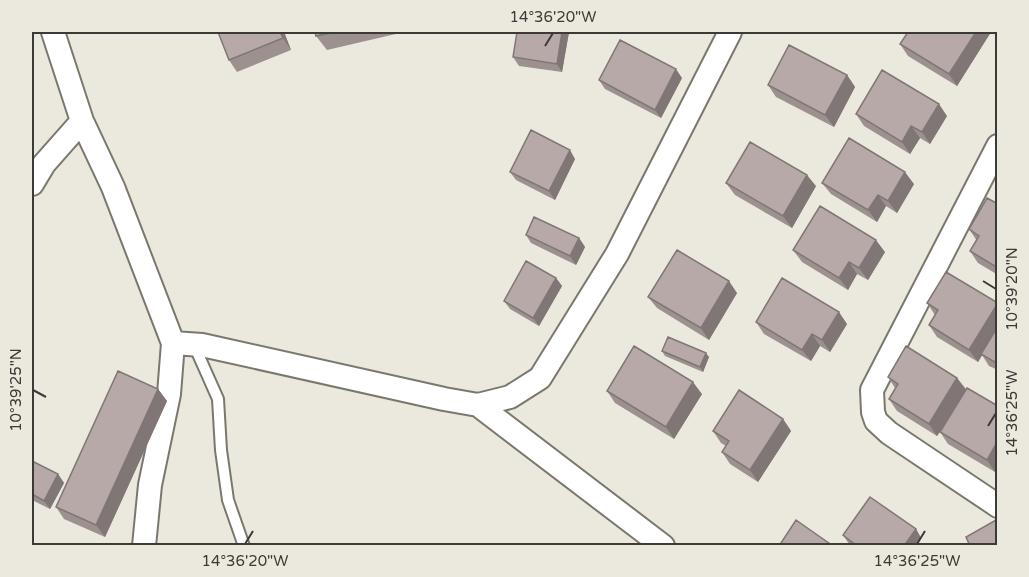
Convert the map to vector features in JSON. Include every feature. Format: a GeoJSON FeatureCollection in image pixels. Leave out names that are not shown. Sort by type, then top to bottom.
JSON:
{"type":"FeatureCollection","features":[{"type":"Feature","properties":{"kind":"street"},"geometry":{"type":"LineString","coordinates":[[53,32],[82,121],[183,344],[169,394],[150,485],[144,546]]}},
{"type":"Feature","properties":{"kind":"street"},"geometry":{"type":"LineString","coordinates":[[183,344],[478,405],[510,397],[540,378],[616,254],[730,32]]}},
{"type":"Feature","properties":{"kind":"street"},"geometry":{"type":"LineString","coordinates":[[32,184],[44,164],[82,121]]}},
{"type":"Feature","properties":{"kind":"street"},"geometry":{"type":"LineString","coordinates":[[998,146],[872,390],[873,412],[876,421],[889,433],[998,506]]}},
{"type":"Feature","properties":{"kind":"street"},"geometry":{"type":"LineString","coordinates":[[478,405],[663,546]]}},
{"type":"Feature","properties":{"kind":"lane"},"geometry":{"type":"LineString","coordinates":[[183,344],[218,399],[221,450],[228,500],[244,546]]}},
{"type":"Feature","properties":{"kind":"building"},"geometry":{"type":"Polygon","coordinates":[[[218,32],[280,32],[283,38],[229,60],[218,32]]]}},
{"type":"Feature","properties":{"kind":"building"},"geometry":{"type":"Polygon","coordinates":[[[315,32],[335,32],[316,36],[315,32]]]}},
{"type":"Feature","properties":{"kind":"building"},"geometry":{"type":"Polygon","coordinates":[[[517,32],[562,32],[557,64],[513,57],[517,32]]]}},
{"type":"Feature","properties":{"kind":"building"},"geometry":{"type":"Polygon","coordinates":[[[908,32],[976,32],[949,74],[900,44],[908,32]]]}},
{"type":"Feature","properties":{"kind":"building"},"geometry":{"type":"Polygon","coordinates":[[[620,40],[676,69],[655,110],[599,80],[620,40]]]}},
{"type":"Feature","properties":{"kind":"building"},"geometry":{"type":"Polygon","coordinates":[[[789,45],[847,75],[825,115],[768,85],[789,45]]]}},
{"type":"Feature","properties":{"kind":"building"},"geometry":{"type":"Polygon","coordinates":[[[882,70],[939,104],[922,132],[911,126],[902,142],[856,114],[882,70]]]}},
{"type":"Feature","properties":{"kind":"building"},"geometry":{"type":"Polygon","coordinates":[[[531,130],[570,150],[549,191],[510,172],[531,130]]]}},
{"type":"Feature","properties":{"kind":"building"},"geometry":{"type":"Polygon","coordinates":[[[849,138],[905,172],[888,201],[878,195],[868,210],[822,183],[849,138]]]}},
{"type":"Feature","properties":{"kind":"building"},"geometry":{"type":"Polygon","coordinates":[[[750,142],[807,175],[783,216],[726,183],[750,142]]]}},
{"type":"Feature","properties":{"kind":"building"},"geometry":{"type":"Polygon","coordinates":[[[987,198],[998,204],[998,268],[970,251],[979,236],[969,229],[987,198]]]}},
{"type":"Feature","properties":{"kind":"building"},"geometry":{"type":"Polygon","coordinates":[[[820,206],[876,240],[859,268],[849,262],[839,278],[793,250],[820,206]]]}},
{"type":"Feature","properties":{"kind":"building"},"geometry":{"type":"Polygon","coordinates":[[[534,217],[579,238],[570,256],[526,235],[534,217]]]}},
{"type":"Feature","properties":{"kind":"building"},"geometry":{"type":"Polygon","coordinates":[[[677,250],[729,281],[701,328],[648,297],[677,250]]]}},
{"type":"Feature","properties":{"kind":"building"},"geometry":{"type":"Polygon","coordinates":[[[526,261],[556,278],[533,318],[504,301],[526,261]]]}},
{"type":"Feature","properties":{"kind":"building"},"geometry":{"type":"Polygon","coordinates":[[[946,272],[998,303],[969,350],[929,325],[938,310],[927,303],[946,272]]]}},
{"type":"Feature","properties":{"kind":"building"},"geometry":{"type":"Polygon","coordinates":[[[782,278],[839,312],[822,340],[812,334],[802,350],[756,322],[782,278]]]}},
{"type":"Feature","properties":{"kind":"building"},"geometry":{"type":"Polygon","coordinates":[[[998,326],[998,364],[981,354],[998,326]]]}},
{"type":"Feature","properties":{"kind":"building"},"geometry":{"type":"Polygon","coordinates":[[[668,337],[706,353],[700,367],[662,351],[668,337]]]}},
{"type":"Feature","properties":{"kind":"building"},"geometry":{"type":"Polygon","coordinates":[[[634,346],[693,382],[666,427],[607,391],[634,346]]]}},
{"type":"Feature","properties":{"kind":"building"},"geometry":{"type":"Polygon","coordinates":[[[906,346],[957,378],[929,424],[889,399],[898,384],[888,377],[906,346]]]}},
{"type":"Feature","properties":{"kind":"building"},"geometry":{"type":"Polygon","coordinates":[[[118,371],[158,389],[96,525],[56,507],[118,371]]]}},
{"type":"Feature","properties":{"kind":"building"},"geometry":{"type":"Polygon","coordinates":[[[967,388],[998,406],[998,445],[996,444],[987,460],[940,432],[967,388]]]}},
{"type":"Feature","properties":{"kind":"building"},"geometry":{"type":"Polygon","coordinates":[[[739,390],[783,419],[750,470],[722,452],[729,441],[713,431],[739,390]]]}},
{"type":"Feature","properties":{"kind":"building"},"geometry":{"type":"Polygon","coordinates":[[[32,461],[58,474],[44,501],[32,494],[32,461]]]}},
{"type":"Feature","properties":{"kind":"building"},"geometry":{"type":"Polygon","coordinates":[[[870,497],[916,529],[904,546],[857,546],[843,535],[870,497]]]}},
{"type":"Feature","properties":{"kind":"building"},"geometry":{"type":"Polygon","coordinates":[[[796,520],[833,546],[779,546],[796,520]]]}},
{"type":"Feature","properties":{"kind":"building"},"geometry":{"type":"Polygon","coordinates":[[[996,520],[998,546],[970,546],[966,537],[996,520]]]}}]}
